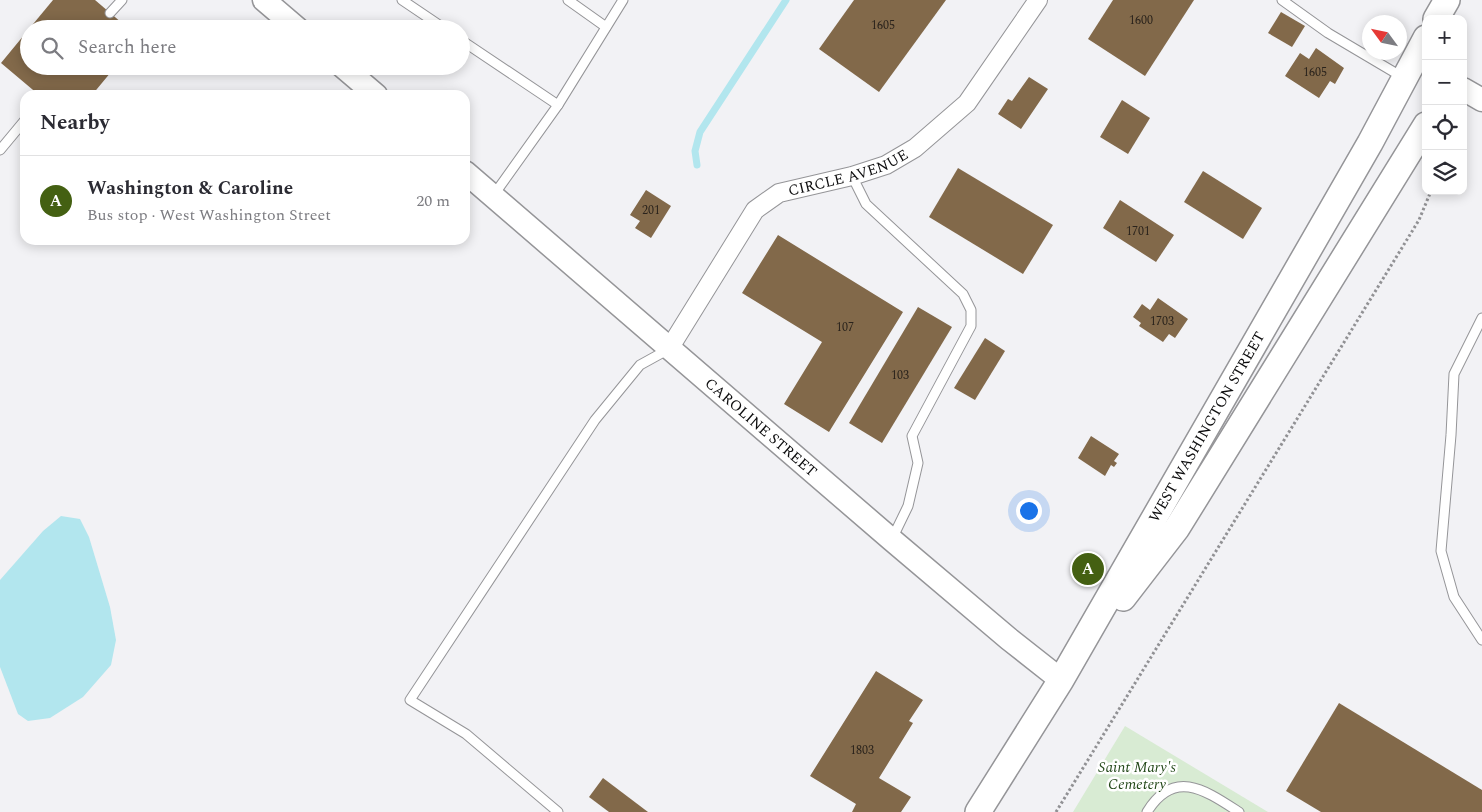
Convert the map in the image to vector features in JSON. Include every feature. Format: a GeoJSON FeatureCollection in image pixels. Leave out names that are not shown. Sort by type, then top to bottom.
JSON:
{"type":"FeatureCollection","features":[{"type":"Feature","properties":{"kind":"main road"},"geometry":{"type":"LineString","coordinates":[[1438,15],[1447,0]]}},
{"type":"Feature","properties":{"kind":"main road","name":"WEST WASHINGTON STREET"},"geometry":{"type":"LineString","coordinates":[[978,812],[1061,680],[1370,143],[1415,69],[1422,49]]}},
{"type":"Feature","properties":{"kind":"main road"},"geometry":{"type":"LineString","coordinates":[[1061,680],[1177,528],[1422,131]]}},
{"type":"Feature","properties":{"kind":"street"},"geometry":{"type":"LineString","coordinates":[[264,0],[287,20]]}},
{"type":"Feature","properties":{"kind":"street","name":"CIRCLE AVENUE"},"geometry":{"type":"LineString","coordinates":[[669,349],[756,210],[779,193],[852,176],[886,165],[915,148],[967,103],[1038,0]]}},
{"type":"Feature","properties":{"kind":"street"},"geometry":{"type":"LineString","coordinates":[[353,75],[370,90]]}},
{"type":"Feature","properties":{"kind":"street"},"geometry":{"type":"LineString","coordinates":[[1467,91],[1482,100]]}},
{"type":"Feature","properties":{"kind":"street","name":"CAROLINE STREET"},"geometry":{"type":"LineString","coordinates":[[470,176],[892,540],[1061,680]]}},
{"type":"Feature","properties":{"kind":"lane"},"geometry":{"type":"LineString","coordinates":[[110,13],[122,0]]}},
{"type":"Feature","properties":{"kind":"lane"},"geometry":{"type":"LineString","coordinates":[[402,0],[432,20]]}},
{"type":"Feature","properties":{"kind":"lane"},"geometry":{"type":"LineString","coordinates":[[568,0],[606,27]]}},
{"type":"Feature","properties":{"kind":"lane"},"geometry":{"type":"LineString","coordinates":[[493,196],[558,105],[623,0]]}},
{"type":"Feature","properties":{"kind":"lane"},"geometry":{"type":"LineString","coordinates":[[1282,0],[1328,32],[1415,69]]}},
{"type":"Feature","properties":{"kind":"lane"},"geometry":{"type":"LineString","coordinates":[[470,46],[558,105]]}},
{"type":"Feature","properties":{"kind":"lane"},"geometry":{"type":"LineString","coordinates":[[0,150],[20,126]]}},
{"type":"Feature","properties":{"kind":"lane"},"geometry":{"type":"LineString","coordinates":[[852,176],[866,204],[963,294],[971,310],[971,326],[912,436],[918,463],[908,506],[892,540]]}},
{"type":"Feature","properties":{"kind":"lane"},"geometry":{"type":"LineString","coordinates":[[1482,318],[1454,374],[1451,436],[1441,551],[1454,597],[1482,640]]}},
{"type":"Feature","properties":{"kind":"lane"},"geometry":{"type":"LineString","coordinates":[[558,812],[466,734],[410,700],[595,420],[640,365],[669,349]]}},
{"type":"Feature","properties":{"kind":"lane"},"geometry":{"type":"LineString","coordinates":[[1147,812],[1156,798],[1175,786],[1192,787],[1218,798],[1239,812]]}},
{"type":"Feature","properties":{"kind":"path"},"geometry":{"type":"LineString","coordinates":[[1056,812],[1419,220],[1429,195]]}},
{"type":"Feature","properties":{"kind":"green space","name":"Saint Mary's Cemetery"},"geometry":{"type":"Polygon","coordinates":[[[1125,726],[1268,812],[1073,812],[1125,726]]]}},
{"type":"Feature","properties":{"kind":"water"},"geometry":{"type":"Polygon","coordinates":[[[61,516],[80,519],[89,537],[110,607],[116,640],[111,665],[83,697],[50,718],[28,721],[18,714],[0,667],[0,580],[43,531],[61,516]]]}},
{"type":"Feature","properties":{"kind":"building"},"geometry":{"type":"Polygon","coordinates":[[[53,0],[95,0],[118,20],[36,20],[53,0]]]}},
{"type":"Feature","properties":{"kind":"building"},"geometry":{"type":"Polygon","coordinates":[[[854,0],[946,0],[879,92],[819,49],[854,0]]]}},
{"type":"Feature","properties":{"kind":"building"},"geometry":{"type":"Polygon","coordinates":[[[1113,0],[1194,0],[1145,76],[1088,39],[1113,0]]]}},
{"type":"Feature","properties":{"kind":"building"},"geometry":{"type":"Polygon","coordinates":[[[1281,12],[1305,26],[1292,47],[1268,33],[1281,12]]]}},
{"type":"Feature","properties":{"kind":"building"},"geometry":{"type":"Polygon","coordinates":[[[20,40],[20,75],[109,75],[96,90],[33,90],[1,63],[20,40]]]}},
{"type":"Feature","properties":{"kind":"building"},"geometry":{"type":"Polygon","coordinates":[[[1316,48],[1344,68],[1335,84],[1330,81],[1319,98],[1285,76],[1300,53],[1309,59],[1316,48]]]}},
{"type":"Feature","properties":{"kind":"building"},"geometry":{"type":"Polygon","coordinates":[[[1029,77],[1048,89],[1021,129],[998,114],[1008,99],[1012,101],[1029,77]]]}},
{"type":"Feature","properties":{"kind":"building"},"geometry":{"type":"Polygon","coordinates":[[[1122,100],[1150,118],[1128,154],[1100,137],[1122,100]]]}},
{"type":"Feature","properties":{"kind":"building"},"geometry":{"type":"Polygon","coordinates":[[[958,168],[1053,225],[1023,274],[929,217],[958,168]]]}},
{"type":"Feature","properties":{"kind":"building"},"geometry":{"type":"Polygon","coordinates":[[[1203,171],[1262,208],[1243,239],[1184,202],[1203,171]]]}},
{"type":"Feature","properties":{"kind":"building"},"geometry":{"type":"Polygon","coordinates":[[[646,190],[671,206],[651,238],[635,228],[640,221],[630,215],[646,190]]]}},
{"type":"Feature","properties":{"kind":"building"},"geometry":{"type":"Polygon","coordinates":[[[1120,200],[1174,235],[1156,262],[1103,228],[1120,200]]]}},
{"type":"Feature","properties":{"kind":"building"},"geometry":{"type":"Polygon","coordinates":[[[778,235],[903,312],[829,432],[784,404],[822,342],[742,293],[778,235]]]}},
{"type":"Feature","properties":{"kind":"building"},"geometry":{"type":"Polygon","coordinates":[[[1158,298],[1188,319],[1175,338],[1169,334],[1163,342],[1139,326],[1141,323],[1133,317],[1142,304],[1150,310],[1158,298]]]}},
{"type":"Feature","properties":{"kind":"building"},"geometry":{"type":"Polygon","coordinates":[[[918,307],[952,327],[882,443],[849,423],[918,307]]]}},
{"type":"Feature","properties":{"kind":"building"},"geometry":{"type":"Polygon","coordinates":[[[985,338],[1005,351],[975,400],[954,388],[985,338]]]}},
{"type":"Feature","properties":{"kind":"building"},"geometry":{"type":"Polygon","coordinates":[[[1091,436],[1119,454],[1114,461],[1117,463],[1114,467],[1111,465],[1105,476],[1078,458],[1091,436]]]}},
{"type":"Feature","properties":{"kind":"building"},"geometry":{"type":"Polygon","coordinates":[[[876,671],[923,700],[909,721],[913,723],[879,778],[911,797],[901,812],[852,812],[856,804],[810,776],[876,671]]]}},
{"type":"Feature","properties":{"kind":"building"},"geometry":{"type":"Polygon","coordinates":[[[1339,703],[1482,790],[1482,812],[1321,812],[1286,791],[1339,703]]]}},
{"type":"Feature","properties":{"kind":"building"},"geometry":{"type":"Polygon","coordinates":[[[603,778],[648,812],[609,812],[589,797],[603,778]]]}},
{"type":"Feature","properties":{"kind":"waterway"},"geometry":{"type":"LineString","coordinates":[[697,165],[695,151],[700,132],[786,0]]}},
{"type":"Feature","properties":{"kind":"place","name":"Washington & Caroline"},"geometry":{"type":"Point","coordinates":[1088,569]}}]}
